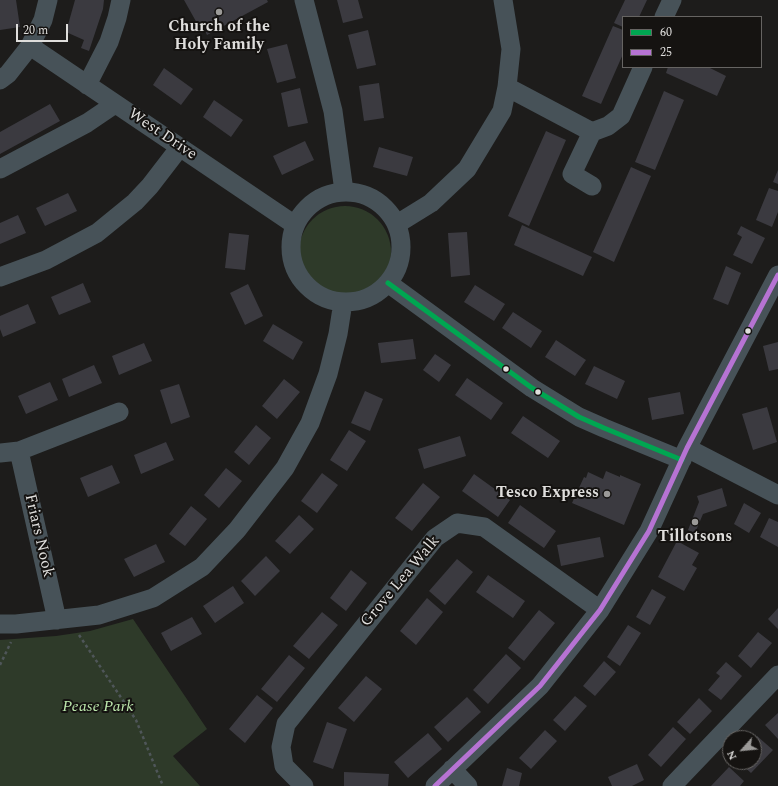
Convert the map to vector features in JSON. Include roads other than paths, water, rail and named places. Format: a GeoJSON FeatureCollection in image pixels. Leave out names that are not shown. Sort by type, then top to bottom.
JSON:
{"type":"FeatureCollection","features":[{"type":"Feature","properties":{"kind":"street"},"geometry":{"type":"LineString","coordinates":[[0,80],[8,74],[30,46],[43,20],[48,0]]}},
{"type":"Feature","properties":{"kind":"street"},"geometry":{"type":"LineString","coordinates":[[87,85],[109,42],[121,0]]}},
{"type":"Feature","properties":{"kind":"street"},"geometry":{"type":"LineString","coordinates":[[304,0],[334,111],[344,191]]}},
{"type":"Feature","properties":{"kind":"street"},"geometry":{"type":"LineString","coordinates":[[397,224],[431,204],[467,168],[502,111],[512,48],[503,0]]}},
{"type":"Feature","properties":{"kind":"street","name":"West Drive"},"geometry":{"type":"LineString","coordinates":[[30,46],[295,225]]}},
{"type":"Feature","properties":{"kind":"street"},"geometry":{"type":"LineString","coordinates":[[592,186],[572,174],[592,132],[608,126],[621,116],[642,68]]}},
{"type":"Feature","properties":{"kind":"street"},"geometry":{"type":"LineString","coordinates":[[507,87],[592,132]]}},
{"type":"Feature","properties":{"kind":"street"},"geometry":{"type":"LineString","coordinates":[[0,168],[87,123],[116,104]]}},
{"type":"Feature","properties":{"kind":"street"},"geometry":{"type":"LineString","coordinates":[[0,277],[46,260],[97,233],[135,202],[150,186],[180,147]]}},
{"type":"Feature","properties":{"kind":"street"},"geometry":{"type":"LineString","coordinates":[[344,191],[360,193],[375,199],[388,210],[397,224],[401,239],[401,255],[397,270],[388,283],[376,294],[360,301],[343,302],[326,299],[310,290],[298,276],[292,260],[290,242],[295,225],[303,211],[314,200],[329,194],[344,191]]}},
{"type":"Feature","properties":{"kind":"street"},"geometry":{"type":"LineString","coordinates":[[388,283],[532,388],[579,417],[604,428],[685,454],[778,495]]}},
{"type":"Feature","properties":{"kind":"street"},"geometry":{"type":"LineString","coordinates":[[435,786],[540,686],[600,610],[649,531],[685,454],[776,285]]}},
{"type":"Feature","properties":{"kind":"street"},"geometry":{"type":"LineString","coordinates":[[8,624],[99,615],[153,598],[202,567],[237,530],[285,468],[310,423],[328,374],[338,334],[343,302]]}},
{"type":"Feature","properties":{"kind":"street"},"geometry":{"type":"LineString","coordinates":[[0,453],[19,451],[119,412]]}},
{"type":"Feature","properties":{"kind":"street","name":"Friars Nook"},"geometry":{"type":"LineString","coordinates":[[19,451],[65,619]]}},
{"type":"Feature","properties":{"kind":"street","name":"Grove Lea Walk"},"geometry":{"type":"LineString","coordinates":[[304,786],[284,766],[281,747],[286,724],[435,538],[457,522],[484,527],[600,610]]}},
{"type":"Feature","properties":{"kind":"street"},"geometry":{"type":"LineString","coordinates":[[672,786],[778,675]]}},
{"type":"Feature","properties":{"kind":"street"},"geometry":{"type":"LineString","coordinates":[[452,769],[468,786]]}},
{"type":"Feature","properties":{"kind":"place","name":"Church of the Holy Family"},"geometry":{"type":"Point","coordinates":[219,12]}},
{"type":"Feature","properties":{"kind":"place","name":"Tesco Express"},"geometry":{"type":"Point","coordinates":[607,494]}},
{"type":"Feature","properties":{"kind":"place","name":"Tillotsons"},"geometry":{"type":"Point","coordinates":[695,522]}},
{"type":"Feature","properties":{"kind":"park label","name":"Pease Park"},"geometry":{"type":"Point","coordinates":[98,708]}}]}
